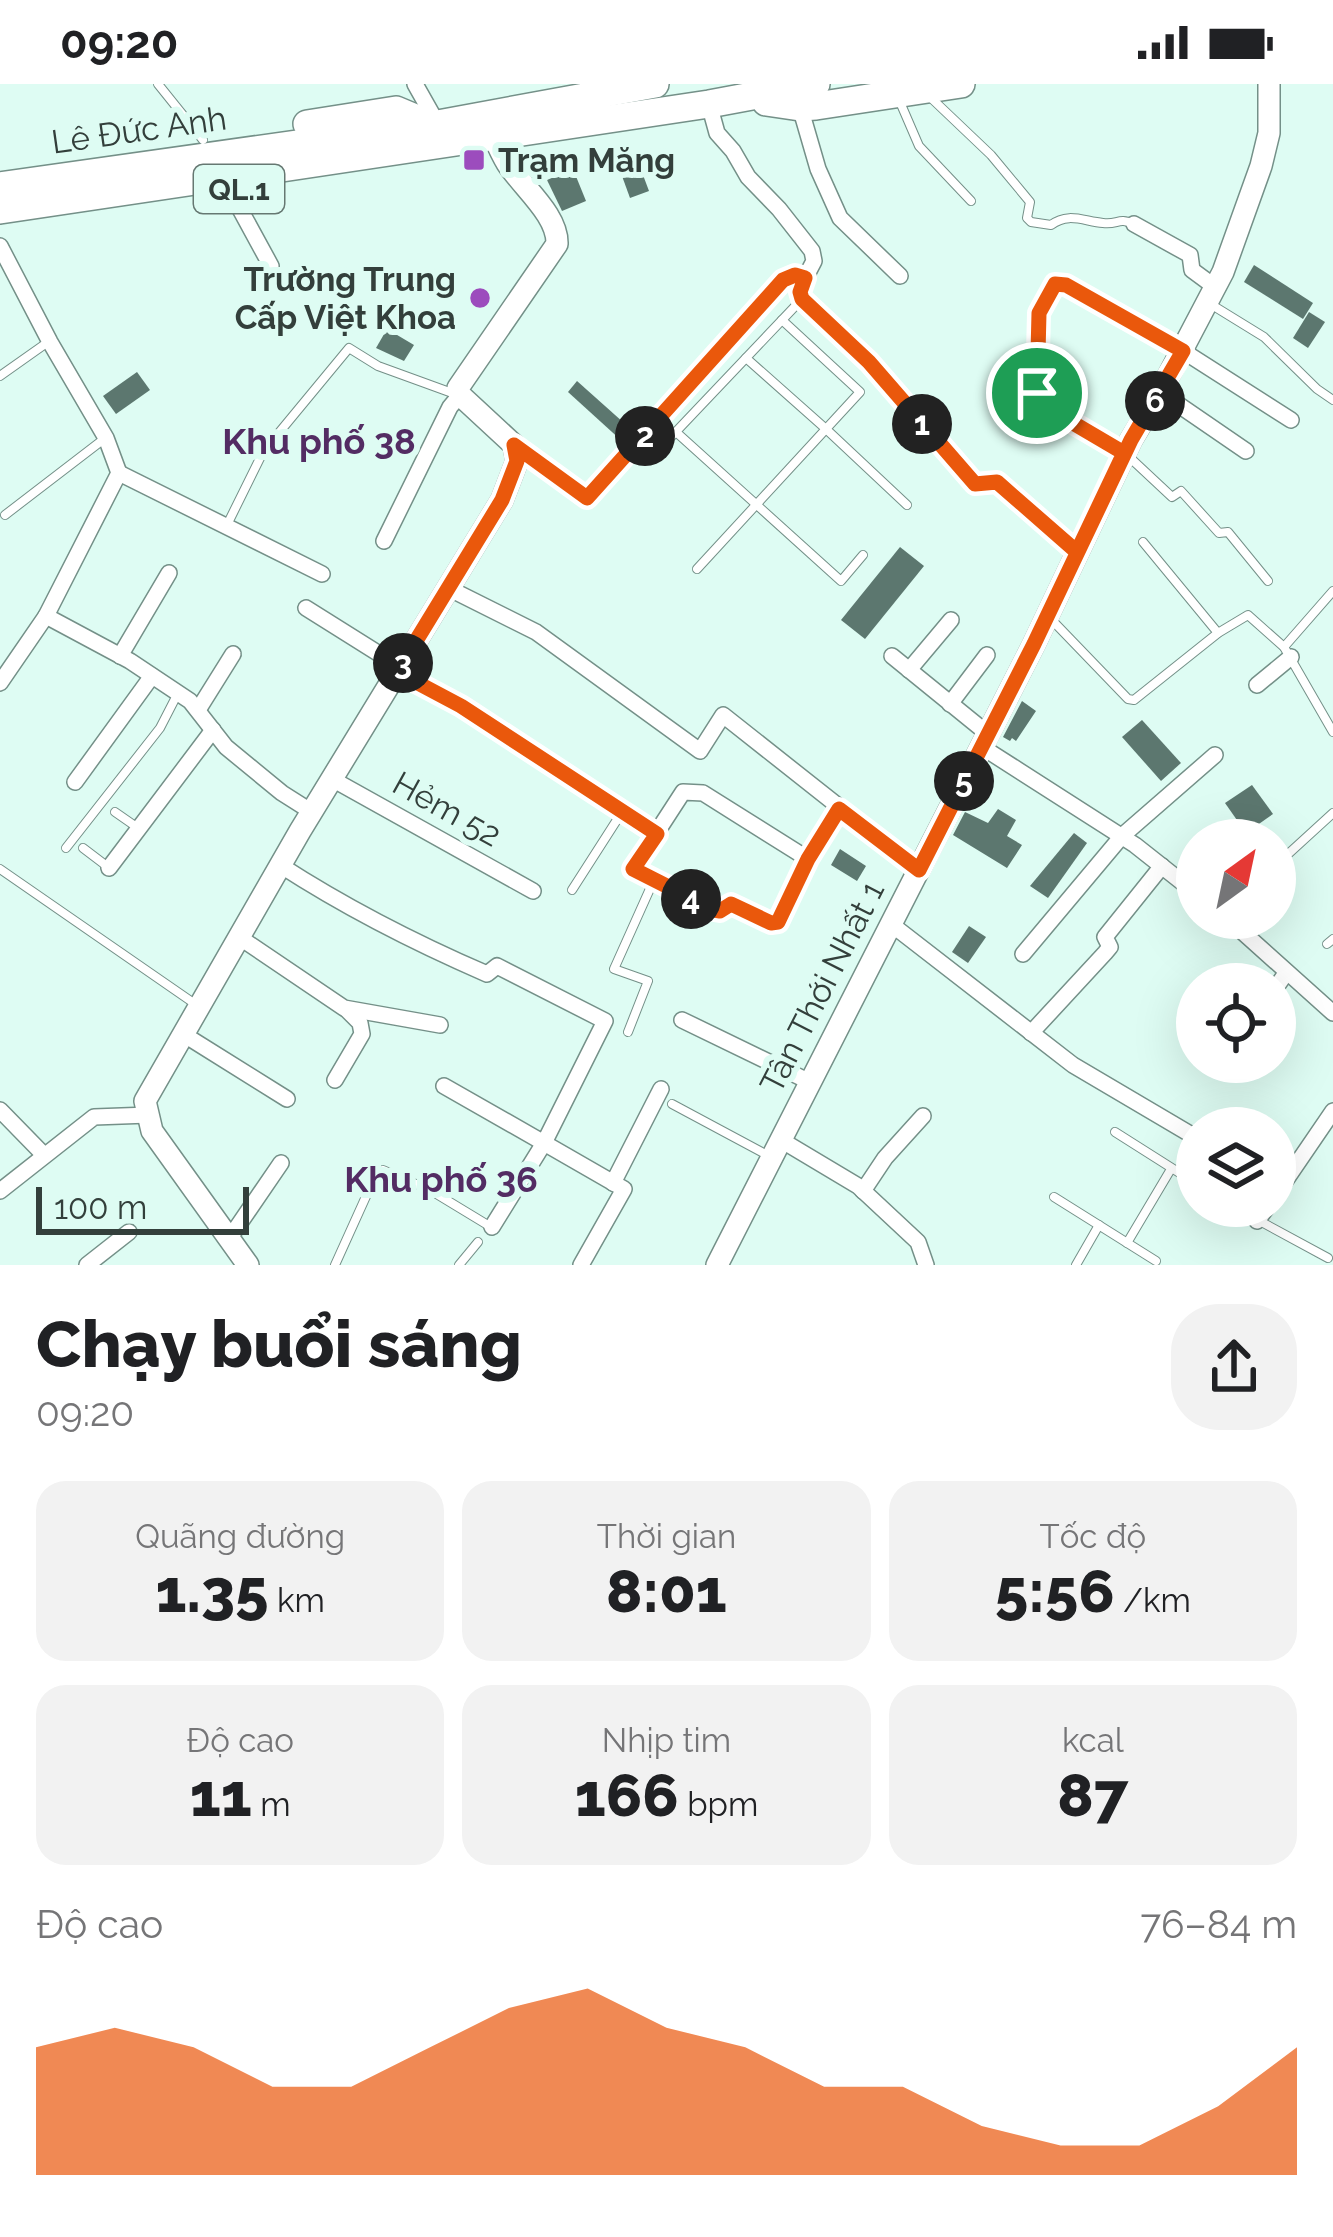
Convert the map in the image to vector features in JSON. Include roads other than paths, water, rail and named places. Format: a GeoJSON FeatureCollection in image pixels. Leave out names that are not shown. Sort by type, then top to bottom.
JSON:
{"type":"FeatureCollection","features":[{"type":"Feature","properties":{"kind":"highway","name":"Lê Đức Anh"},"geometry":{"type":"LineString","coordinates":[[0,172],[65,169],[434,124],[655,84]]}},
{"type":"Feature","properties":{"kind":"highway","name":"Lê Đức Anh"},"geometry":{"type":"LineString","coordinates":[[0,211],[745,98],[910,93],[962,84]]}},
{"type":"Feature","properties":{"kind":"highway","name":"Lê Đức Anh"},"geometry":{"type":"LineString","coordinates":[[0,186],[203,140],[396,110],[434,124]]}},
{"type":"Feature","properties":{"kind":"highway","name":"Lê Đức Anh"},"geometry":{"type":"LineString","coordinates":[[0,226],[446,160],[484,139]]}},
{"type":"Feature","properties":{"kind":"street"},"geometry":{"type":"LineString","coordinates":[[415,84],[434,124]]}},
{"type":"Feature","properties":{"kind":"street","name":"Tân Thới Nhất 1"},"geometry":{"type":"LineString","coordinates":[[717,1265],[985,741],[1124,453],[1212,295],[1270,133],[1269,84]]}},
{"type":"Feature","properties":{"kind":"street"},"geometry":{"type":"LineString","coordinates":[[808,96],[818,169],[840,218],[900,276]]}},
{"type":"Feature","properties":{"kind":"street"},"geometry":{"type":"LineString","coordinates":[[709,104],[717,133],[812,251],[814,261],[800,292],[802,299]]}},
{"type":"Feature","properties":{"kind":"street"},"geometry":{"type":"LineString","coordinates":[[484,139],[548,215],[557,244],[458,388],[460,395],[514,445],[587,498],[783,280],[795,275],[805,278]]}},
{"type":"Feature","properties":{"kind":"street"},"geometry":{"type":"LineString","coordinates":[[235,190],[271,266]]}},
{"type":"Feature","properties":{"kind":"street"},"geometry":{"type":"LineString","coordinates":[[1134,224],[1190,255],[1192,270],[1212,295]]}},
{"type":"Feature","properties":{"kind":"street"},"geometry":{"type":"LineString","coordinates":[[0,246],[106,438],[118,473],[322,574]]}},
{"type":"Feature","properties":{"kind":"street"},"geometry":{"type":"LineString","coordinates":[[1124,453],[1056,413],[1037,393],[1039,313],[1055,284],[1066,285],[1183,351],[1291,420]]}},
{"type":"Feature","properties":{"kind":"street"},"geometry":{"type":"LineString","coordinates":[[1160,392],[1246,451]]}},
{"type":"Feature","properties":{"kind":"street"},"geometry":{"type":"LineString","coordinates":[[384,541],[437,430],[460,395]]}},
{"type":"Feature","properties":{"kind":"street"},"geometry":{"type":"LineString","coordinates":[[248,1265],[152,1131],[145,1101],[311,812],[502,500],[517,461],[514,445]]}},
{"type":"Feature","properties":{"kind":"street"},"geometry":{"type":"LineString","coordinates":[[0,683],[46,616],[118,473]]}},
{"type":"Feature","properties":{"kind":"street"},"geometry":{"type":"LineString","coordinates":[[120,656],[170,573]]}},
{"type":"Feature","properties":{"kind":"street"},"geometry":{"type":"LineString","coordinates":[[448,588],[536,632],[700,751],[723,715],[919,870]]}},
{"type":"Feature","properties":{"kind":"street"},"geometry":{"type":"LineString","coordinates":[[306,608],[657,834]]}},
{"type":"Feature","properties":{"kind":"street"},"geometry":{"type":"LineString","coordinates":[[46,616],[190,701],[240,759],[311,812]]}},
{"type":"Feature","properties":{"kind":"street"},"geometry":{"type":"LineString","coordinates":[[909,670],[951,620]]}},
{"type":"Feature","properties":{"kind":"street"},"geometry":{"type":"LineString","coordinates":[[1258,685],[1288,652]]}},
{"type":"Feature","properties":{"kind":"street"},"geometry":{"type":"LineString","coordinates":[[198,710],[233,654]]}},
{"type":"Feature","properties":{"kind":"street"},"geometry":{"type":"LineString","coordinates":[[892,656],[950,704],[985,741],[1176,877]]}},
{"type":"Feature","properties":{"kind":"street"},"geometry":{"type":"LineString","coordinates":[[950,704],[987,656]]}},
{"type":"Feature","properties":{"kind":"street"},"geometry":{"type":"LineString","coordinates":[[75,782],[152,676]]}},
{"type":"Feature","properties":{"kind":"street"},"geometry":{"type":"LineString","coordinates":[[109,868],[213,730]]}},
{"type":"Feature","properties":{"kind":"street"},"geometry":{"type":"LineString","coordinates":[[1023,954],[1122,836],[1215,755]]}},
{"type":"Feature","properties":{"kind":"street","name":"Hẻm 52"},"geometry":{"type":"LineString","coordinates":[[332,779],[533,891]]}},
{"type":"Feature","properties":{"kind":"street"},"geometry":{"type":"LineString","coordinates":[[808,859],[703,793],[683,792],[633,869],[714,910],[731,904],[776,923],[839,809]]}},
{"type":"Feature","properties":{"kind":"street"},"geometry":{"type":"LineString","coordinates":[[280,866],[405,939],[487,974],[497,966],[605,1021],[544,1143],[492,1227]]}},
{"type":"Feature","properties":{"kind":"street"},"geometry":{"type":"LineString","coordinates":[[1031,1033],[1110,947],[1105,938],[1162,866]]}},
{"type":"Feature","properties":{"kind":"street"},"geometry":{"type":"LineString","coordinates":[[891,924],[1072,1065],[1176,1126]]}},
{"type":"Feature","properties":{"kind":"street"},"geometry":{"type":"LineString","coordinates":[[239,937],[360,1023],[362,1034],[335,1080]]}},
{"type":"Feature","properties":{"kind":"street"},"geometry":{"type":"LineString","coordinates":[[1250,939],[1275,963]]}},
{"type":"Feature","properties":{"kind":"street"},"geometry":{"type":"LineString","coordinates":[[1296,982],[1333,1013]]}},
{"type":"Feature","properties":{"kind":"street"},"geometry":{"type":"LineString","coordinates":[[344,1008],[440,1025]]}},
{"type":"Feature","properties":{"kind":"street"},"geometry":{"type":"LineString","coordinates":[[682,1020],[810,1082]]}},
{"type":"Feature","properties":{"kind":"street"},"geometry":{"type":"LineString","coordinates":[[183,1034],[287,1099]]}},
{"type":"Feature","properties":{"kind":"street"},"geometry":{"type":"LineString","coordinates":[[444,1086],[624,1189],[581,1265]]}},
{"type":"Feature","properties":{"kind":"street"},"geometry":{"type":"LineString","coordinates":[[614,1183],[662,1089]]}},
{"type":"Feature","properties":{"kind":"street"},"geometry":{"type":"LineString","coordinates":[[0,1110],[44,1155]]}},
{"type":"Feature","properties":{"kind":"street"},"geometry":{"type":"LineString","coordinates":[[1296,1165],[1333,1111]]}},
{"type":"Feature","properties":{"kind":"street"},"geometry":{"type":"LineString","coordinates":[[0,1191],[94,1117],[148,1115]]}},
{"type":"Feature","properties":{"kind":"street"},"geometry":{"type":"LineString","coordinates":[[863,1191],[922,1115]]}},
{"type":"Feature","properties":{"kind":"street"},"geometry":{"type":"LineString","coordinates":[[776,1149],[863,1191],[918,1242],[926,1265]]}},
{"type":"Feature","properties":{"kind":"street"},"geometry":{"type":"LineString","coordinates":[[229,1239],[281,1163]]}},
{"type":"Feature","properties":{"kind":"street"},"geometry":{"type":"LineString","coordinates":[[86,1265],[129,1232]]}},
{"type":"Feature","properties":{"kind":"lane"},"geometry":{"type":"LineString","coordinates":[[158,84],[203,140]]}},
{"type":"Feature","properties":{"kind":"lane"},"geometry":{"type":"LineString","coordinates":[[910,93],[919,146],[971,201]]}},
{"type":"Feature","properties":{"kind":"lane"},"geometry":{"type":"LineString","coordinates":[[910,93],[991,155],[1030,202],[1030,222],[1051,225],[1060,218],[1080,218],[1134,224]]}},
{"type":"Feature","properties":{"kind":"lane"},"geometry":{"type":"LineString","coordinates":[[1212,295],[1333,400]]}},
{"type":"Feature","properties":{"kind":"lane"},"geometry":{"type":"LineString","coordinates":[[650,459],[802,299],[869,362],[975,484],[997,482],[1077,552]]}},
{"type":"Feature","properties":{"kind":"lane"},"geometry":{"type":"LineString","coordinates":[[698,568],[860,392],[782,320]]}},
{"type":"Feature","properties":{"kind":"lane"},"geometry":{"type":"LineString","coordinates":[[0,376],[50,342]]}},
{"type":"Feature","properties":{"kind":"lane"},"geometry":{"type":"LineString","coordinates":[[226,527],[263,452],[349,348],[378,366],[460,395]]}},
{"type":"Feature","properties":{"kind":"lane"},"geometry":{"type":"LineString","coordinates":[[746,358],[907,505]]}},
{"type":"Feature","properties":{"kind":"lane"},"geometry":{"type":"LineString","coordinates":[[676,432],[842,580],[863,555]]}},
{"type":"Feature","properties":{"kind":"lane"},"geometry":{"type":"LineString","coordinates":[[5,515],[106,438]]}},
{"type":"Feature","properties":{"kind":"lane"},"geometry":{"type":"LineString","coordinates":[[1124,453],[1172,497],[1181,491],[1219,533],[1228,532],[1268,581]]}},
{"type":"Feature","properties":{"kind":"lane"},"geometry":{"type":"LineString","coordinates":[[1143,542],[1218,633]]}},
{"type":"Feature","properties":{"kind":"lane"},"geometry":{"type":"LineString","coordinates":[[1288,652],[1333,591]]}},
{"type":"Feature","properties":{"kind":"lane"},"geometry":{"type":"LineString","coordinates":[[1047,615],[1134,700],[1248,615],[1288,652],[1333,732]]}},
{"type":"Feature","properties":{"kind":"lane"},"geometry":{"type":"LineString","coordinates":[[66,848],[160,728],[177,694]]}},
{"type":"Feature","properties":{"kind":"lane"},"geometry":{"type":"LineString","coordinates":[[572,890],[622,811]]}},
{"type":"Feature","properties":{"kind":"lane"},"geometry":{"type":"LineString","coordinates":[[115,812],[140,829]]}},
{"type":"Feature","properties":{"kind":"lane"},"geometry":{"type":"LineString","coordinates":[[1296,847],[1333,813]]}},
{"type":"Feature","properties":{"kind":"lane"},"geometry":{"type":"LineString","coordinates":[[83,848],[109,868]]}},
{"type":"Feature","properties":{"kind":"lane"},"geometry":{"type":"LineString","coordinates":[[0,869],[199,1007]]}},
{"type":"Feature","properties":{"kind":"lane"},"geometry":{"type":"LineString","coordinates":[[628,1032],[648,981],[614,969],[654,881]]}},
{"type":"Feature","properties":{"kind":"lane"},"geometry":{"type":"LineString","coordinates":[[672,1104],[776,1149]]}},
{"type":"Feature","properties":{"kind":"lane"},"geometry":{"type":"LineString","coordinates":[[1115,1132],[1176,1171]]}},
{"type":"Feature","properties":{"kind":"lane"},"geometry":{"type":"LineString","coordinates":[[1127,1243],[1172,1169]]}},
{"type":"Feature","properties":{"kind":"lane"},"geometry":{"type":"LineString","coordinates":[[383,1170],[430,1190],[492,1227]]}},
{"type":"Feature","properties":{"kind":"lane"},"geometry":{"type":"LineString","coordinates":[[334,1265],[368,1192]]}},
{"type":"Feature","properties":{"kind":"lane"},"geometry":{"type":"LineString","coordinates":[[1054,1197],[1156,1261]]}},
{"type":"Feature","properties":{"kind":"lane"},"geometry":{"type":"LineString","coordinates":[[1076,1265],[1099,1225]]}},
{"type":"Feature","properties":{"kind":"lane"},"geometry":{"type":"LineString","coordinates":[[1268,1227],[1328,1258]]}},
{"type":"Feature","properties":{"kind":"lane"},"geometry":{"type":"LineString","coordinates":[[459,1265],[478,1242]]}},
{"type":"Feature","properties":{"kind":"place","name":"Trạm Măng"},"geometry":{"type":"Point","coordinates":[474,160]}},
{"type":"Feature","properties":{"kind":"place","name":"Trường Trung Cấp Việt Khoa"},"geometry":{"type":"Point","coordinates":[480,298]}},
{"type":"Feature","properties":{"kind":"district","name":"Khu phố 38"},"geometry":{"type":"Point","coordinates":[319,441]}},
{"type":"Feature","properties":{"kind":"district","name":"Khu phố 36"},"geometry":{"type":"Point","coordinates":[441,1179]}}]}
